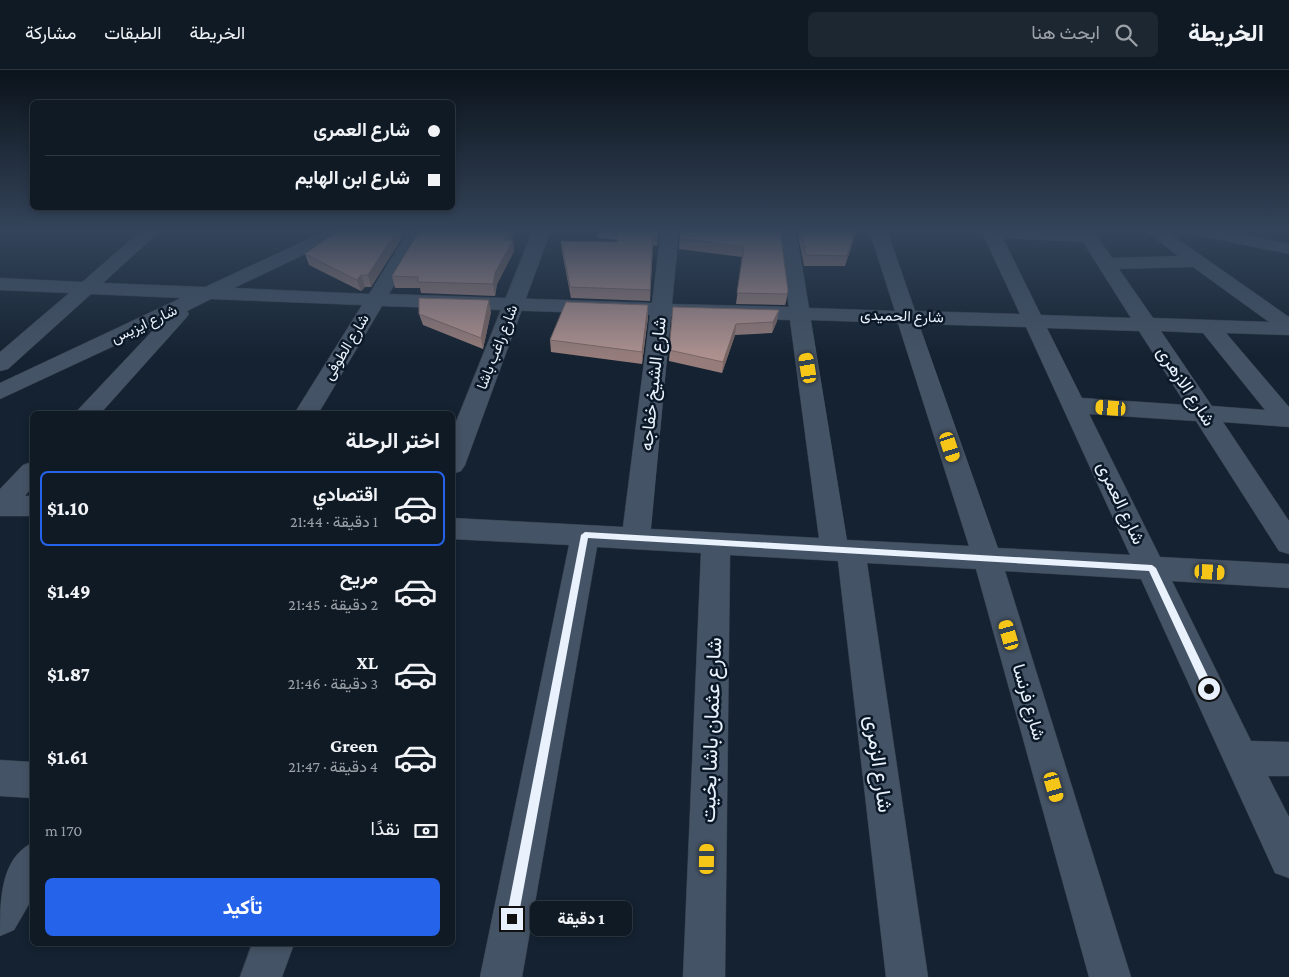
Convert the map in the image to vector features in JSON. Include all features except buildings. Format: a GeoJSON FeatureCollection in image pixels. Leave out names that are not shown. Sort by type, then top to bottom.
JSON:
{"type":"FeatureCollection","features":[{"type":"Feature","properties":{"kind":"street"},"geometry":{"type":"LineString","coordinates":[[5,355],[105,272]]}},
{"type":"Feature","properties":{"kind":"street","name":"شارع ايزيس"},"geometry":{"type":"LineString","coordinates":[[0,392],[255,272]]}},
{"type":"Feature","properties":{"kind":"street","name":"شارع الطوفى"},"geometry":{"type":"LineString","coordinates":[[308,411],[392,272]]}},
{"type":"Feature","properties":{"kind":"street","name":"شارع راغب باشا"},"geometry":{"type":"LineString","coordinates":[[455,457],[526,272]]}},
{"type":"Feature","properties":{"kind":"street","name":"شارع الشيخ خفاجه"},"geometry":{"type":"LineString","coordinates":[[636,538],[665,272]]}},
{"type":"Feature","properties":{"kind":"street","name":"شارع الزمرى"},"geometry":{"type":"LineString","coordinates":[[793,272],[843,550],[907,977]]}},
{"type":"Feature","properties":{"kind":"street","name":"شارع فرنسا"},"geometry":{"type":"LineString","coordinates":[[892,272],[987,559],[1110,977]]}},
{"type":"Feature","properties":{"kind":"street","name":"شارع العمرى"},"geometry":{"type":"LineString","coordinates":[[1011,272],[1289,859]]}},
{"type":"Feature","properties":{"kind":"street","name":"شارع الازهرى"},"geometry":{"type":"LineString","coordinates":[[1112,272],[1289,543]]}},
{"type":"Feature","properties":{"kind":"street"},"geometry":{"type":"LineString","coordinates":[[1214,272],[1289,328]]}},
{"type":"Feature","properties":{"kind":"street","name":"شارع الحميدى"},"geometry":{"type":"LineString","coordinates":[[0,284],[86,289],[198,299],[514,303],[1289,328]]}},
{"type":"Feature","properties":{"kind":"street"},"geometry":{"type":"LineString","coordinates":[[1242,293],[1289,305]]}},
{"type":"Feature","properties":{"kind":"street"},"geometry":{"type":"LineString","coordinates":[[89,411],[198,299]]}},
{"type":"Feature","properties":{"kind":"street"},"geometry":{"type":"LineString","coordinates":[[1209,326],[1288,419]]}},
{"type":"Feature","properties":{"kind":"street"},"geometry":{"type":"LineString","coordinates":[[1074,405],[1288,419]]}},
{"type":"Feature","properties":{"kind":"street"},"geometry":{"type":"LineString","coordinates":[[0,505],[30,473]]}},
{"type":"Feature","properties":{"kind":"street"},"geometry":{"type":"LineString","coordinates":[[0,505],[30,506]]}},
{"type":"Feature","properties":{"kind":"street"},"geometry":{"type":"LineString","coordinates":[[455,528],[1289,576]]}},
{"type":"Feature","properties":{"kind":"street"},"geometry":{"type":"LineString","coordinates":[[501,977],[585,535]]}},
{"type":"Feature","properties":{"kind":"street","name":"شارع عثمان باشا بخيت"},"geometry":{"type":"LineString","coordinates":[[704,977],[716,543]]}},
{"type":"Feature","properties":{"kind":"street"},"geometry":{"type":"LineString","coordinates":[[1242,758],[1289,759]]}},
{"type":"Feature","properties":{"kind":"street"},"geometry":{"type":"LineString","coordinates":[[0,778],[30,780]]}},
{"type":"Feature","properties":{"kind":"street"},"geometry":{"type":"LineString","coordinates":[[0,916],[30,865]]}},
{"type":"Feature","properties":{"kind":"street"},"geometry":{"type":"LineString","coordinates":[[261,977],[272,946]]}},
{"type":"Feature","properties":{"kind":"route"},"geometry":{"type":"LineString","coordinates":[[512,919],[585,535],[1152,568],[1209,689]]}}]}
